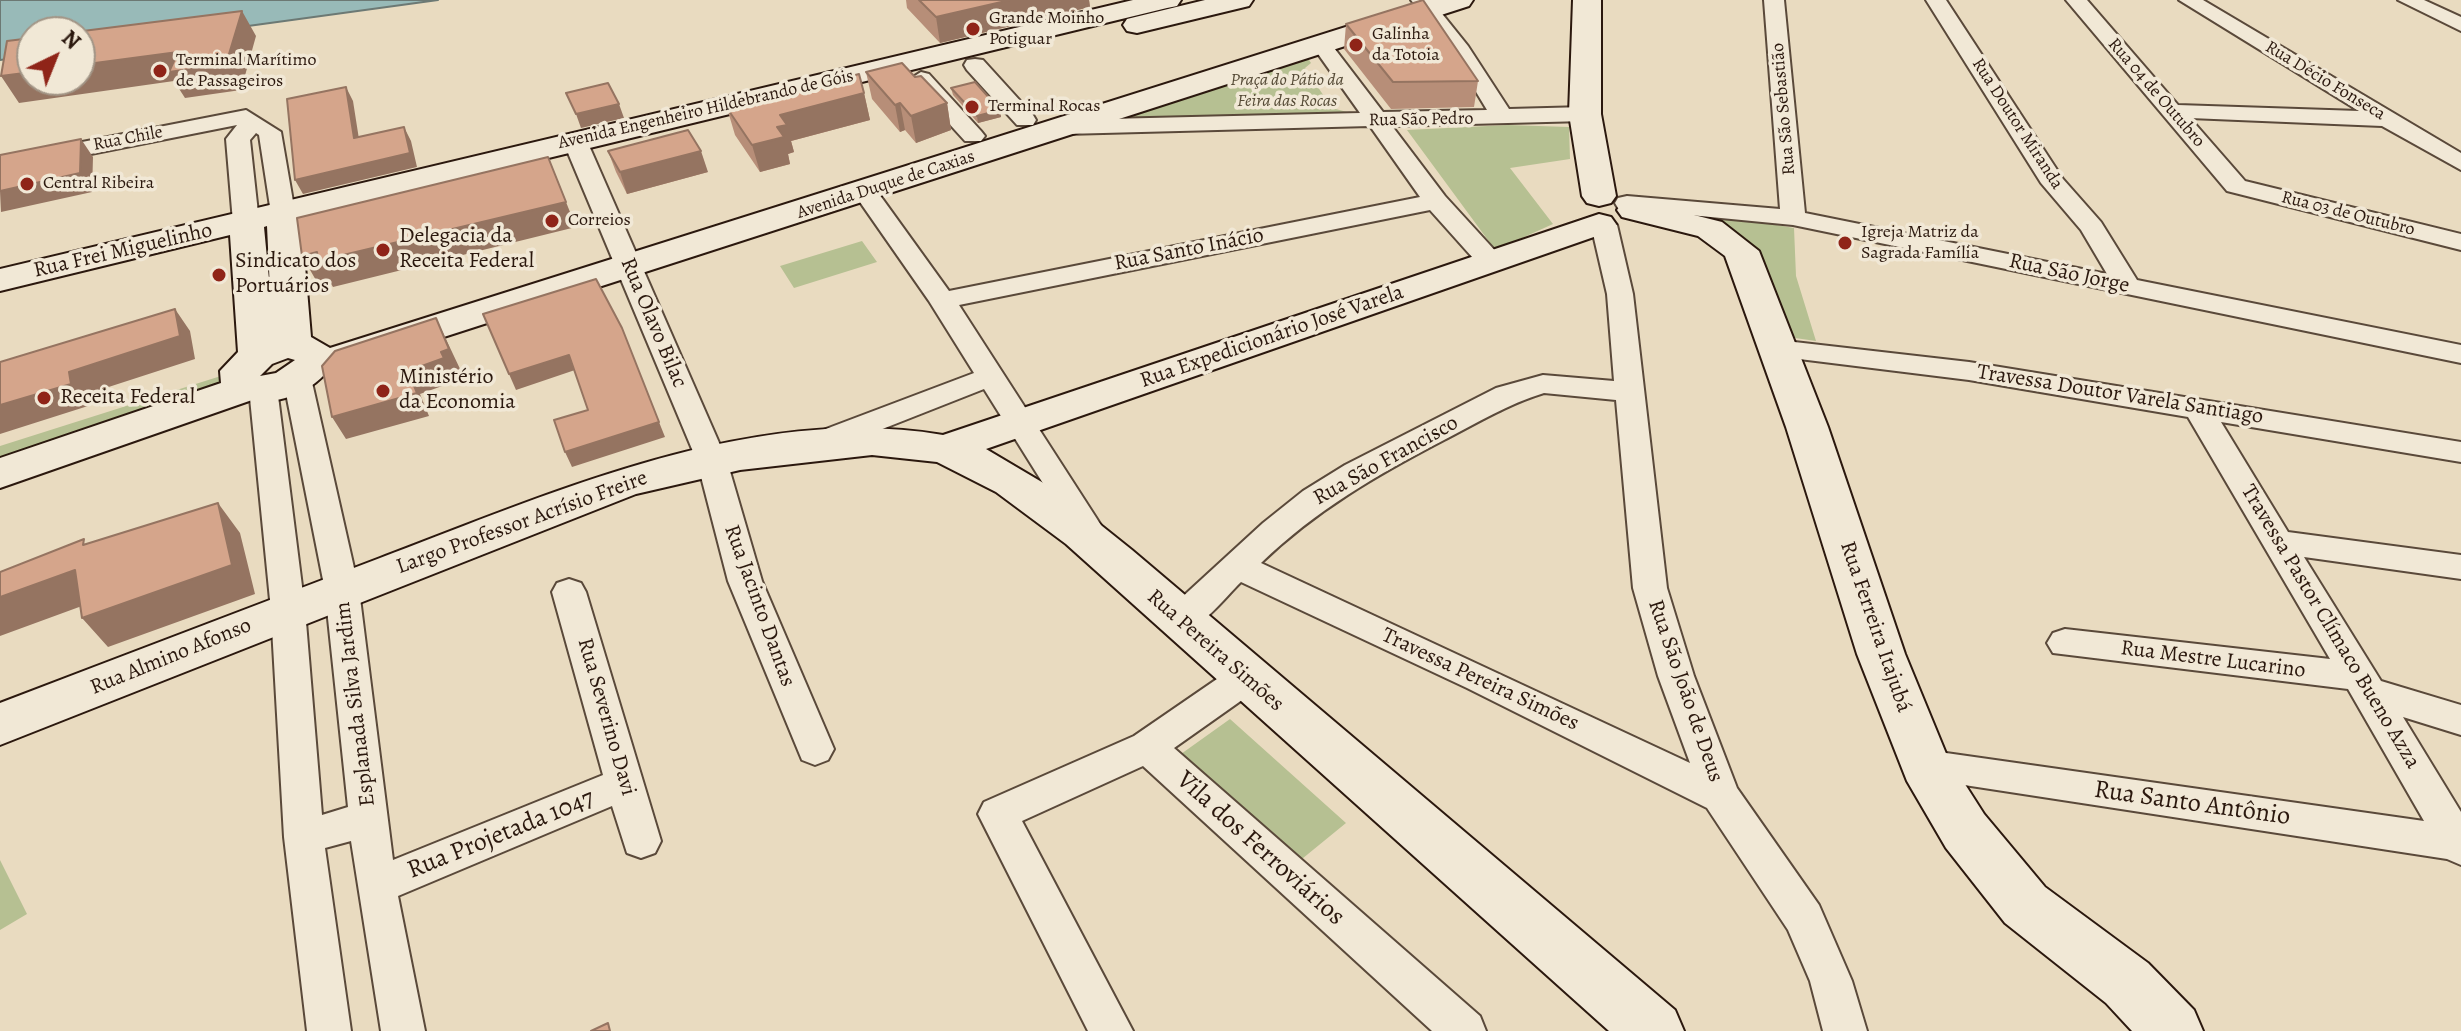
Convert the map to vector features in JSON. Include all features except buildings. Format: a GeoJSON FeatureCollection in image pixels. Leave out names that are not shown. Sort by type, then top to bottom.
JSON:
{"type":"FeatureCollection","features":[{"type":"Feature","properties":{"kind":"street","name":"Avenida Engenheiro Hildebrando de Góis"},"geometry":{"type":"LineString","coordinates":[[247,232],[960,62],[1167,6],[1239,0]]}},
{"type":"Feature","properties":{"kind":"street","name":"Rua São João de Deus"},"geometry":{"type":"LineString","coordinates":[[1587,0],[1585,114],[1613,212],[1628,392],[1650,588],[1676,676],[1721,796],[1804,918],[1831,981],[1845,1031]]}},
{"type":"Feature","properties":{"kind":"street","name":"Rua São Sebastião"},"geometry":{"type":"LineString","coordinates":[[1774,0],[1793,218]]}},
{"type":"Feature","properties":{"kind":"street","name":"Rua Doutor Miranda"},"geometry":{"type":"LineString","coordinates":[[1936,0],[2005,103],[2053,183],[2092,227],[2127,286]]}},
{"type":"Feature","properties":{"kind":"street","name":"Rua 04 de Outubro"},"geometry":{"type":"LineString","coordinates":[[2076,0],[2236,186]]}},
{"type":"Feature","properties":{"kind":"street","name":"Rua Décio Fonseca"},"geometry":{"type":"LineString","coordinates":[[2189,0],[2461,163]]}},
{"type":"Feature","properties":{"kind":"street"},"geometry":{"type":"LineString","coordinates":[[2408,0],[2461,25]]}},
{"type":"Feature","properties":{"kind":"street"},"geometry":{"type":"LineString","coordinates":[[1429,2],[1503,118]]}},
{"type":"Feature","properties":{"kind":"street","name":"Avenida Duque de Caxias"},"geometry":{"type":"LineString","coordinates":[[624,256],[865,192],[1321,44],[1429,2]]}},
{"type":"Feature","properties":{"kind":"street","name":"Avenida Duque de Caxias"},"geometry":{"type":"LineString","coordinates":[[0,441],[277,366],[624,256],[973,136],[1429,2]]}},
{"type":"Feature","properties":{"kind":"street"},"geometry":{"type":"LineString","coordinates":[[1321,44],[1381,120],[1436,201],[1490,261]]}},
{"type":"Feature","properties":{"kind":"street","name":"Avenida Engenheiro Hildebrando de Góis"},"geometry":{"type":"LineString","coordinates":[[845,88],[921,79],[960,62]]}},
{"type":"Feature","properties":{"kind":"street"},"geometry":{"type":"LineString","coordinates":[[960,62],[1025,120]]}},
{"type":"Feature","properties":{"kind":"street"},"geometry":{"type":"LineString","coordinates":[[921,79],[973,136]]}},
{"type":"Feature","properties":{"kind":"street"},"geometry":{"type":"LineString","coordinates":[[2170,111],[2389,119]]}},
{"type":"Feature","properties":{"kind":"street","name":"Rua São Pedro"},"geometry":{"type":"LineString","coordinates":[[1065,127],[1585,114]]}},
{"type":"Feature","properties":{"kind":"street","name":"Rua Chile"},"geometry":{"type":"LineString","coordinates":[[0,165],[242,117],[250,118],[252,123]]}},
{"type":"Feature","properties":{"kind":"street","name":"Esplanada Silva Jardim"},"geometry":{"type":"LineString","coordinates":[[321,1026],[288,610],[277,366],[284,223],[270,132],[252,123],[238,139],[247,232],[277,366],[342,590],[376,886],[403,1031]]}},
{"type":"Feature","properties":{"kind":"street","name":"Rua Olavo Bilac"},"geometry":{"type":"LineString","coordinates":[[579,152],[712,461]]}},
{"type":"Feature","properties":{"kind":"street","name":"Rua 03 de Outubro"},"geometry":{"type":"LineString","coordinates":[[2236,186],[2461,242]]}},
{"type":"Feature","properties":{"kind":"street","name":"Rua Pereira Simões"},"geometry":{"type":"LineString","coordinates":[[865,192],[942,300],[1019,426],[1102,552],[1654,1031]]}},
{"type":"Feature","properties":{"kind":"street","name":"Rua Santo Inácio"},"geometry":{"type":"LineString","coordinates":[[942,300],[1436,201]]}},
{"type":"Feature","properties":{"kind":"street","name":"Rua São Jorge"},"geometry":{"type":"LineString","coordinates":[[1613,212],[1793,218],[2461,354]]}},
{"type":"Feature","properties":{"kind":"street","name":"Rua Expedicionário José Varela"},"geometry":{"type":"LineString","coordinates":[[944,449],[1019,426],[1490,261],[1613,212]]}},
{"type":"Feature","properties":{"kind":"street","name":"Rua Ferreira Itajubá"},"geometry":{"type":"LineString","coordinates":[[1613,212],[1710,229],[1734,243],[1741,251],[1881,654],[1925,766],[1965,831],[2025,905],[2127,983],[2173,1031]]}},
{"type":"Feature","properties":{"kind":"street","name":"Rua Frei Miguelinho"},"geometry":{"type":"LineString","coordinates":[[0,280],[247,232]]}},
{"type":"Feature","properties":{"kind":"street","name":"Travessa Doutor Varela Santiago"},"geometry":{"type":"LineString","coordinates":[[1777,349],[1969,371],[2461,452]]}},
{"type":"Feature","properties":{"kind":"street","name":"Avenida Duque de Caxias"},"geometry":{"type":"LineString","coordinates":[[0,473],[277,366]]}},
{"type":"Feature","properties":{"kind":"street"},"geometry":{"type":"LineString","coordinates":[[807,447],[989,377]]}},
{"type":"Feature","properties":{"kind":"street","name":"Rua São Francisco"},"geometry":{"type":"LineString","coordinates":[[1179,620],[1284,523],[1346,480],[1506,395],[1543,384],[1628,392]]}},
{"type":"Feature","properties":{"kind":"street","name":"Travessa Pastor Clímaco Bueno Azza"},"geometry":{"type":"LineString","coordinates":[[2197,407],[2460,845]]}},
{"type":"Feature","properties":{"kind":"street","name":"Largo Professor Acrísio Freire"},"geometry":{"type":"LineString","coordinates":[[342,590],[624,482],[712,461],[807,447],[896,444],[944,449],[1000,475],[1102,552]]}},
{"type":"Feature","properties":{"kind":"street","name":"Rua Jacinto Dantas"},"geometry":{"type":"LineString","coordinates":[[712,461],[745,581],[815,749]]}},
{"type":"Feature","properties":{"kind":"street"},"geometry":{"type":"LineString","coordinates":[[2279,542],[2461,567]]}},
{"type":"Feature","properties":{"kind":"street","name":"Travessa Pereira Simões"},"geometry":{"type":"LineString","coordinates":[[1237,566],[1480,678],[1721,796]]}},
{"type":"Feature","properties":{"kind":"street","name":"Rua Almino Afonso"},"geometry":{"type":"LineString","coordinates":[[0,724],[342,590]]}},
{"type":"Feature","properties":{"kind":"street","name":"Rua Severino Davi"},"geometry":{"type":"LineString","coordinates":[[569,592],[641,841]]}},
{"type":"Feature","properties":{"kind":"street","name":"Rua Mestre Lucarino"},"geometry":{"type":"LineString","coordinates":[[2065,643],[2366,685],[2461,720]]}},
{"type":"Feature","properties":{"kind":"street"},"geometry":{"type":"LineString","coordinates":[[1111,1031],[998,814],[1147,747],[1246,678]]}},
{"type":"Feature","properties":{"kind":"street","name":"Vila dos Ferroviários"},"geometry":{"type":"LineString","coordinates":[[1147,747],[1464,1031]]}},
{"type":"Feature","properties":{"kind":"street","name":"Rua Santo Antônio"},"geometry":{"type":"LineString","coordinates":[[1925,766],[2460,845]]}},
{"type":"Feature","properties":{"kind":"street","name":"Rua Projetada 1047"},"geometry":{"type":"LineString","coordinates":[[376,886],[626,783]]}},
{"type":"Feature","properties":{"kind":"street"},"geometry":{"type":"LineString","coordinates":[[304,837],[370,818]]}},
{"type":"Feature","properties":{"kind":"green space","name":"Praça do Pátio da Feira das Rocas"},"geometry":{"type":"Polygon","coordinates":[[[1307,57],[1311,63],[1305,68],[1332,108],[1347,112],[1349,116],[1114,120],[1307,57]]]}},
{"type":"Feature","properties":{"kind":"green space"},"geometry":{"type":"Polygon","coordinates":[[[1508,125],[1569,127],[1570,159],[1510,168],[1553,224],[1502,247],[1493,247],[1407,130],[1508,125]]]}},
{"type":"Feature","properties":{"kind":"green space"},"geometry":{"type":"Polygon","coordinates":[[[1707,213],[1794,228],[1796,276],[1816,341],[1781,336],[1729,234],[1707,213]]]}},
{"type":"Feature","properties":{"kind":"green space"},"geometry":{"type":"Polygon","coordinates":[[[862,241],[877,262],[794,288],[780,266],[862,241]]]}},
{"type":"Feature","properties":{"kind":"green space"},"geometry":{"type":"Polygon","coordinates":[[[224,375],[229,391],[0,467],[0,446],[224,375]]]}},
{"type":"Feature","properties":{"kind":"green space"},"geometry":{"type":"Polygon","coordinates":[[[1230,719],[1346,823],[1297,863],[1181,754],[1230,719]]]}},
{"type":"Feature","properties":{"kind":"green space"},"geometry":{"type":"Polygon","coordinates":[[[0,860],[27,914],[0,930],[0,860]]]}},
{"type":"Feature","properties":{"kind":"water"},"geometry":{"type":"Polygon","coordinates":[[[0,0],[438,0],[96,47],[96,16],[16,16],[16,58],[0,60],[0,0]]]}},
{"type":"Feature","properties":{"kind":"place","name":"Grande Moinho Potiguar"},"geometry":{"type":"Point","coordinates":[973,29]}},
{"type":"Feature","properties":{"kind":"place","name":"Galinha da Totoia"},"geometry":{"type":"Point","coordinates":[1356,45]}},
{"type":"Feature","properties":{"kind":"place","name":"Terminal Marítimo de Passageiros"},"geometry":{"type":"Point","coordinates":[160,71]}},
{"type":"Feature","properties":{"kind":"place","name":"Terminal Rocas"},"geometry":{"type":"Point","coordinates":[972,107]}},
{"type":"Feature","properties":{"kind":"place","name":"Central Ribeira"},"geometry":{"type":"Point","coordinates":[27,184]}},
{"type":"Feature","properties":{"kind":"place","name":"Correios"},"geometry":{"type":"Point","coordinates":[552,221]}},
{"type":"Feature","properties":{"kind":"place","name":"Igreja Matriz da Sagrada Família"},"geometry":{"type":"Point","coordinates":[1845,243]}},
{"type":"Feature","properties":{"kind":"place","name":"Delegacia da Receita Federal"},"geometry":{"type":"Point","coordinates":[383,250]}},
{"type":"Feature","properties":{"kind":"place","name":"Sindicato dos Portuários"},"geometry":{"type":"Point","coordinates":[219,275]}},
{"type":"Feature","properties":{"kind":"place","name":"Ministério da Economia"},"geometry":{"type":"Point","coordinates":[383,391]}},
{"type":"Feature","properties":{"kind":"place","name":"Receita Federal"},"geometry":{"type":"Point","coordinates":[44,398]}}]}
